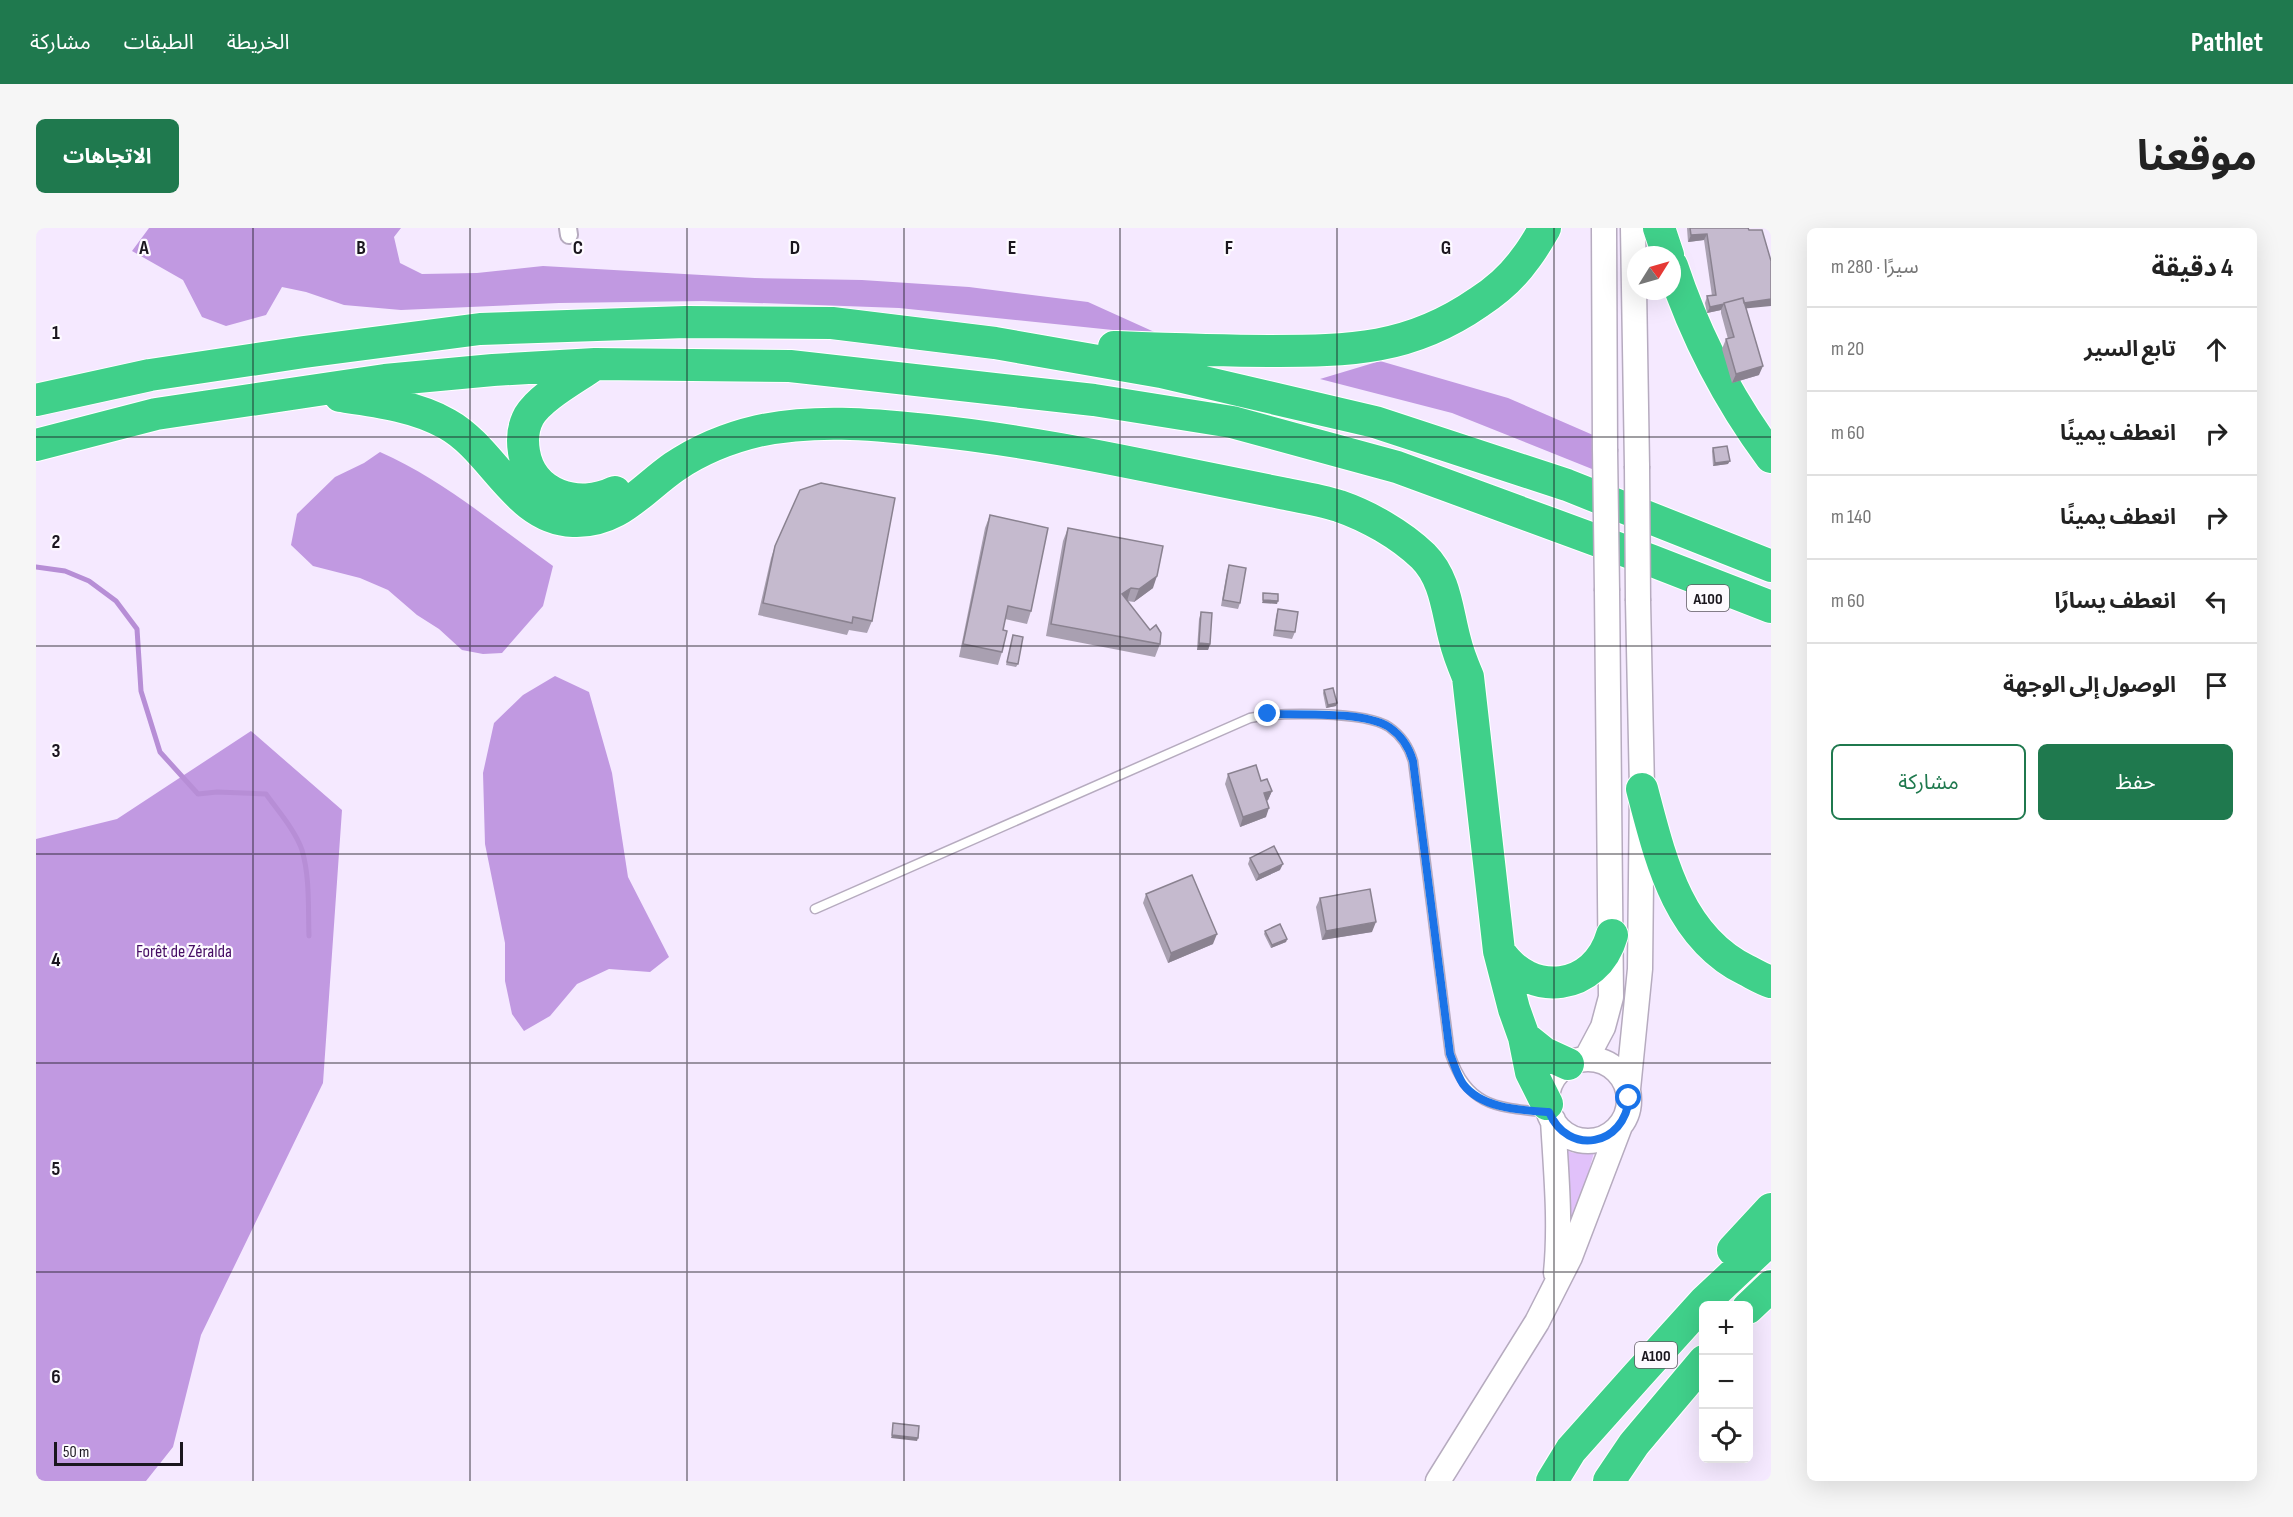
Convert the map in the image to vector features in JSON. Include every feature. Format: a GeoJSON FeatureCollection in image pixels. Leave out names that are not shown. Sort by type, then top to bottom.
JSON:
{"type":"FeatureCollection","features":[{"type":"Feature","properties":{"kind":"highway"},"geometry":{"type":"LineString","coordinates":[[995,343],[1203,351],[1336,351],[1377,346],[1417,336],[1469,310],[1494,292],[1525,260],[1545,228]]}},
{"type":"Feature","properties":{"kind":"highway"},"geometry":{"type":"LineString","coordinates":[[1659,228],[1665,246]]}},
{"type":"Feature","properties":{"kind":"highway"},"geometry":{"type":"LineString","coordinates":[[1681,293],[1712,363],[1748,426],[1771,457]]}},
{"type":"Feature","properties":{"kind":"highway"},"geometry":{"type":"LineString","coordinates":[[36,400],[150,375],[480,329],[686,322],[832,323],[995,343],[1161,372],[1375,422],[1567,485],[1771,566]]}},
{"type":"Feature","properties":{"kind":"highway"},"geometry":{"type":"LineString","coordinates":[[595,364],[541,402],[529,416],[525,425],[523,442],[529,468],[539,483],[563,498],[597,498],[619,490],[659,457],[683,441],[733,416],[805,405],[998,423],[1119,441],[1344,492],[1368,502],[1415,530],[1440,552],[1451,571],[1470,643],[1468,677]]}},
{"type":"Feature","properties":{"kind":"highway"},"geometry":{"type":"LineString","coordinates":[[36,445],[156,414],[386,380],[493,370],[595,364],[790,366],[1094,400],[1232,422],[1397,467],[1771,607]]}},
{"type":"Feature","properties":{"kind":"highway"},"geometry":{"type":"LineString","coordinates":[[314,391],[398,406],[448,424],[485,456],[534,509],[556,519],[570,522],[598,519],[622,509],[673,468],[723,441],[776,428],[837,423],[933,431],[1051,447],[1325,502],[1374,522],[1414,549],[1430,564],[1444,591],[1454,638],[1468,677],[1499,951],[1511,999],[1524,1037],[1531,1072],[1550,1112]]}},
{"type":"Feature","properties":{"kind":"highway","name":"A100"},"geometry":{"type":"LineString","coordinates":[[1650,560],[1685,587],[1771,628]]}},
{"type":"Feature","properties":{"kind":"highway"},"geometry":{"type":"LineString","coordinates":[[1642,789],[1665,868],[1684,910],[1699,934],[1715,951],[1734,964],[1771,982]]}},
{"type":"Feature","properties":{"kind":"highway"},"geometry":{"type":"LineString","coordinates":[[1499,951],[1512,968],[1521,974],[1540,982],[1561,982],[1581,976],[1598,963],[1609,945],[1611,935]]}},
{"type":"Feature","properties":{"kind":"highway"},"geometry":{"type":"LineString","coordinates":[[1524,1037],[1544,1053],[1577,1061]]}},
{"type":"Feature","properties":{"kind":"highway","name":"A100"},"geometry":{"type":"LineString","coordinates":[[1552,1481],[1571,1450],[1659,1335],[1771,1209]]}},
{"type":"Feature","properties":{"kind":"highway","name":"A100"},"geometry":{"type":"LineString","coordinates":[[1571,1450],[1704,1302],[1771,1239]]}},
{"type":"Feature","properties":{"kind":"highway"},"geometry":{"type":"LineString","coordinates":[[1753,1304],[1771,1286]]}},
{"type":"Feature","properties":{"kind":"highway"},"geometry":{"type":"LineString","coordinates":[[1753,1320],[1771,1304]]}},
{"type":"Feature","properties":{"kind":"highway","name":"A100"},"geometry":{"type":"LineString","coordinates":[[1609,1481],[1634,1444],[1699,1367]]}},
{"type":"Feature","properties":{"kind":"main road"},"geometry":{"type":"LineString","coordinates":[[1577,1061],[1595,1043],[1608,1012],[1612,978],[1604,228]]}},
{"type":"Feature","properties":{"kind":"main road"},"geometry":{"type":"LineString","coordinates":[[1438,1481],[1526,1340],[1570,1257],[1628,1108],[1640,969],[1642,789],[1633,228]]}},
{"type":"Feature","properties":{"kind":"main road"},"geometry":{"type":"LineString","coordinates":[[1554,1287],[1559,1230],[1550,1085],[1560,1069],[1577,1061],[1597,1059],[1616,1070],[1628,1089]]}},
{"type":"Feature","properties":{"kind":"main road"},"geometry":{"type":"LineString","coordinates":[[1550,1112],[1566,1134],[1585,1141],[1604,1138],[1620,1126]]}},
{"type":"Feature","properties":{"kind":"lane"},"geometry":{"type":"LineString","coordinates":[[815,909],[1250,718],[1268,714],[1359,717],[1375,721],[1389,727],[1401,737],[1409,748],[1413,761],[1450,1054],[1458,1074],[1468,1090],[1489,1102],[1509,1108],[1550,1112]]}},
{"type":"Feature","properties":{"kind":"shaded area"},"geometry":{"type":"Polygon","coordinates":[[[1562,1148],[1573,1153],[1595,1149],[1580,1203],[1564,1243],[1570,1192],[1562,1148]]]}},
{"type":"Feature","properties":{"kind":"green space"},"geometry":{"type":"Polygon","coordinates":[[[149,228],[401,228],[394,237],[400,263],[422,274],[477,273],[543,266],[969,287],[1088,302],[1161,335],[899,308],[703,301],[559,303],[401,310],[344,305],[306,292],[282,287],[266,315],[226,326],[202,317],[183,280],[132,251],[149,228]]]}},
{"type":"Feature","properties":{"kind":"green space"},"geometry":{"type":"Polygon","coordinates":[[[1380,361],[1508,398],[1593,435],[1597,471],[1452,413],[1320,379],[1380,361]]]}},
{"type":"Feature","properties":{"kind":"green space"},"geometry":{"type":"Polygon","coordinates":[[[380,452],[448,490],[553,566],[543,606],[502,653],[483,654],[462,650],[439,629],[417,615],[388,590],[360,578],[313,566],[291,545],[297,514],[335,477],[364,463],[380,452]]]}},
{"type":"Feature","properties":{"kind":"green space"},"geometry":{"type":"Polygon","coordinates":[[[555,676],[589,692],[612,773],[628,877],[669,957],[650,972],[609,969],[577,984],[550,1016],[524,1031],[512,1014],[505,981],[505,943],[485,844],[483,773],[494,723],[523,695],[555,676]]]}},
{"type":"Feature","properties":{"kind":"green space","name":"Forêt de Zéralda"},"geometry":{"type":"Polygon","coordinates":[[[251,731],[342,810],[323,1083],[201,1335],[173,1447],[146,1481],[36,1481],[36,839],[117,819],[251,731]]]}},
{"type":"Feature","properties":{"kind":"building"},"geometry":{"type":"Polygon","coordinates":[[[1690,228],[1762,230],[1771,261],[1771,299],[1744,303],[1743,298],[1710,307],[1707,296],[1716,295],[1707,234],[1691,235],[1690,228]]]}},
{"type":"Feature","properties":{"kind":"building"},"geometry":{"type":"Polygon","coordinates":[[[1743,298],[1763,366],[1736,374],[1726,339],[1734,337],[1724,303],[1743,298]]]}},
{"type":"Feature","properties":{"kind":"building"},"geometry":{"type":"Polygon","coordinates":[[[1727,446],[1730,461],[1715,463],[1713,448],[1727,446]]]}},
{"type":"Feature","properties":{"kind":"building"},"geometry":{"type":"Polygon","coordinates":[[[821,483],[895,498],[872,621],[853,617],[852,623],[763,603],[775,546],[800,490],[821,483]]]}},
{"type":"Feature","properties":{"kind":"building"},"geometry":{"type":"Polygon","coordinates":[[[990,515],[1048,528],[1031,611],[1008,606],[1003,630],[1007,631],[1002,652],[963,644],[990,515]]]}},
{"type":"Feature","properties":{"kind":"building"},"geometry":{"type":"Polygon","coordinates":[[[1068,528],[1163,546],[1157,576],[1139,589],[1131,588],[1122,594],[1150,630],[1156,625],[1161,633],[1160,644],[1051,624],[1068,528]]]}},
{"type":"Feature","properties":{"kind":"building"},"geometry":{"type":"Polygon","coordinates":[[[1229,565],[1246,568],[1240,603],[1223,600],[1229,565]]]}},
{"type":"Feature","properties":{"kind":"building"},"geometry":{"type":"Polygon","coordinates":[[[1263,593],[1278,594],[1278,601],[1263,600],[1263,593]]]}},
{"type":"Feature","properties":{"kind":"building"},"geometry":{"type":"Polygon","coordinates":[[[1278,609],[1298,612],[1295,632],[1275,630],[1278,609]]]}},
{"type":"Feature","properties":{"kind":"building"},"geometry":{"type":"Polygon","coordinates":[[[1201,612],[1212,613],[1210,644],[1199,643],[1201,612]]]}},
{"type":"Feature","properties":{"kind":"building"},"geometry":{"type":"Polygon","coordinates":[[[1013,635],[1023,637],[1018,664],[1007,662],[1013,635]]]}},
{"type":"Feature","properties":{"kind":"building"},"geometry":{"type":"Polygon","coordinates":[[[1333,688],[1337,703],[1328,705],[1324,690],[1333,688]]]}},
{"type":"Feature","properties":{"kind":"building"},"geometry":{"type":"Polygon","coordinates":[[[1256,765],[1261,781],[1267,779],[1272,791],[1264,793],[1269,808],[1243,817],[1228,774],[1256,765]]]}},
{"type":"Feature","properties":{"kind":"building"},"geometry":{"type":"Polygon","coordinates":[[[1274,846],[1283,864],[1259,875],[1250,858],[1274,846]]]}},
{"type":"Feature","properties":{"kind":"building"},"geometry":{"type":"Polygon","coordinates":[[[1192,875],[1217,934],[1171,953],[1146,894],[1192,875]]]}},
{"type":"Feature","properties":{"kind":"building"},"geometry":{"type":"Polygon","coordinates":[[[1370,889],[1376,922],[1326,931],[1320,898],[1370,889]]]}},
{"type":"Feature","properties":{"kind":"building"},"geometry":{"type":"Polygon","coordinates":[[[1280,924],[1287,939],[1272,945],[1265,931],[1280,924]]]}},
{"type":"Feature","properties":{"kind":"building"},"geometry":{"type":"Polygon","coordinates":[[[893,1423],[919,1426],[918,1438],[892,1435],[893,1423]]]}},
{"type":"Feature","properties":{"kind":"waterway"},"geometry":{"type":"LineString","coordinates":[[36,567],[65,571],[89,581],[116,601],[137,629],[141,691],[160,752],[198,794],[217,792],[266,794],[281,814],[299,843],[305,861],[309,936]]}},
{"type":"Feature","properties":{"kind":"route"},"geometry":{"type":"LineString","coordinates":[[1268,714],[1359,717],[1389,727],[1409,748],[1413,761],[1450,1054],[1462,1083],[1468,1090],[1499,1106],[1549,1112],[1558,1128],[1575,1139],[1585,1141],[1604,1138],[1613,1133],[1625,1118],[1629,1098]]}}]}
